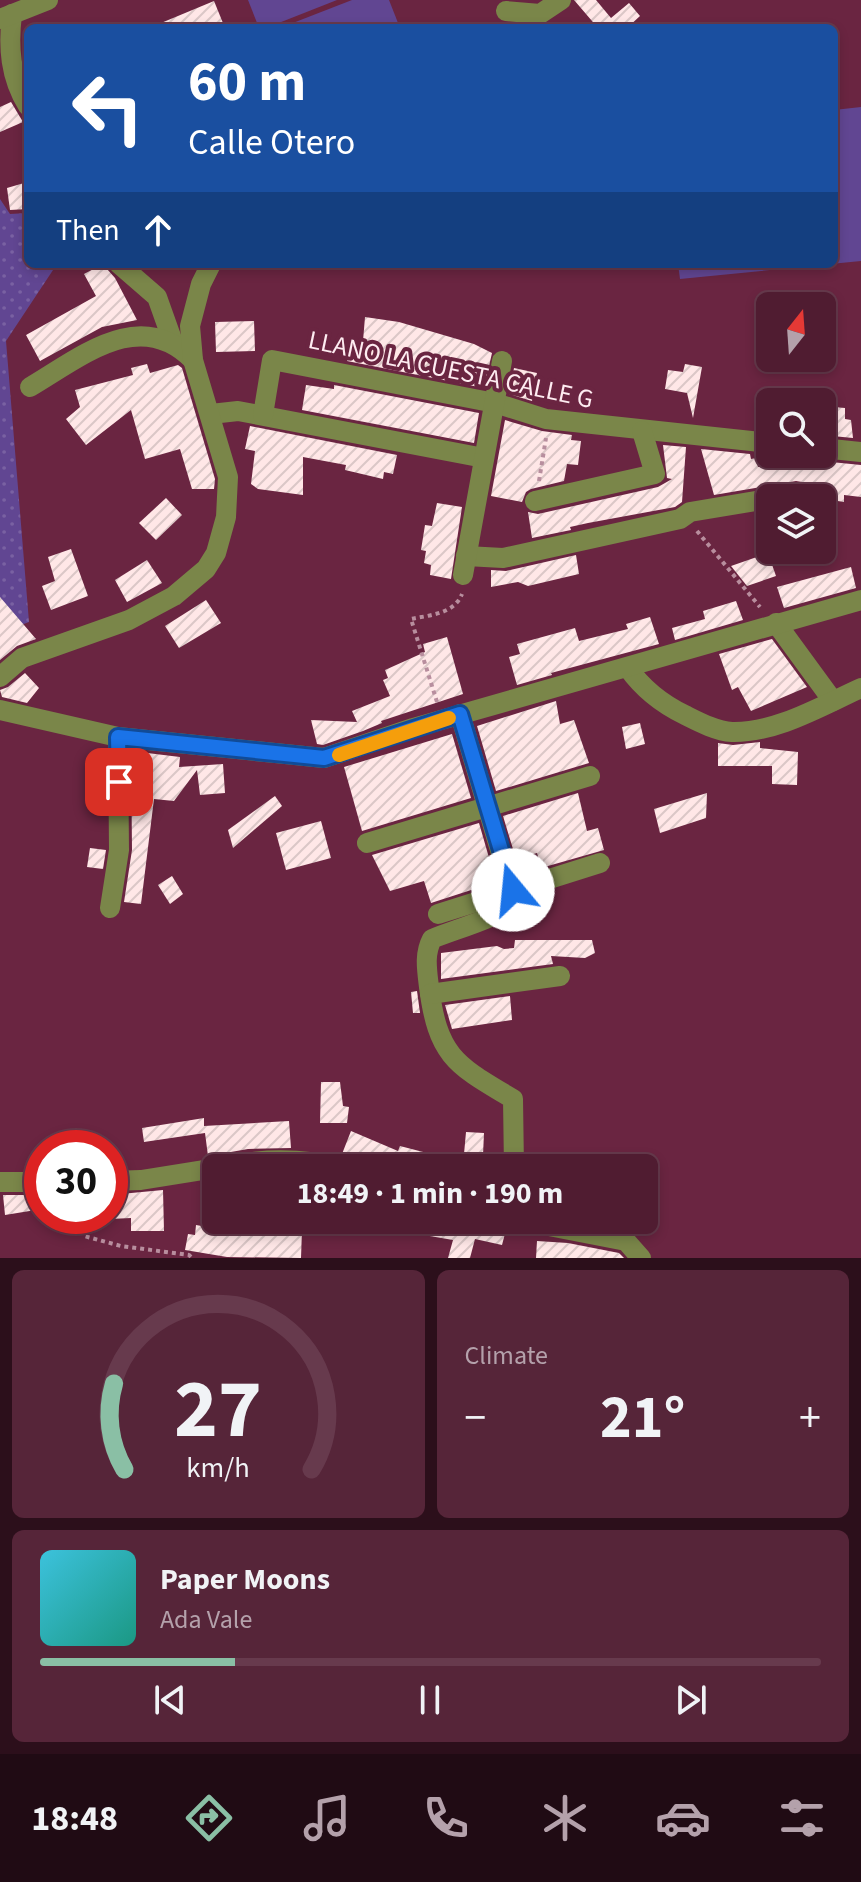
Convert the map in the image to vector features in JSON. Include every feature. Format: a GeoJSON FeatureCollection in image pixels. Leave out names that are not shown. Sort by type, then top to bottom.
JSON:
{"type":"FeatureCollection","features":[{"type":"Feature","properties":{"kind":"street"},"geometry":{"type":"LineString","coordinates":[[24,97],[12,69],[6,16],[48,0]]}},
{"type":"Feature","properties":{"kind":"street"},"geometry":{"type":"LineString","coordinates":[[504,13],[544,21],[561,0]]}},
{"type":"Feature","properties":{"kind":"street"},"geometry":{"type":"LineString","coordinates":[[124,268],[157,297],[173,342]]}},
{"type":"Feature","properties":{"kind":"street"},"geometry":{"type":"LineString","coordinates":[[0,677],[22,658],[129,620],[174,596],[206,569],[222,537],[228,477],[193,360],[192,308],[209,268]]}},
{"type":"Feature","properties":{"kind":"street"},"geometry":{"type":"LineString","coordinates":[[30,387],[115,339],[137,335],[173,342],[193,360]]}},
{"type":"Feature","properties":{"kind":"street","name":"LLANO LA CUESTA CALLE G"},"geometry":{"type":"LineString","coordinates":[[263,415],[272,360],[495,403],[548,420],[756,442]]}},
{"type":"Feature","properties":{"kind":"street"},"geometry":{"type":"LineString","coordinates":[[502,361],[465,566],[680,519],[690,512],[756,500]]}},
{"type":"Feature","properties":{"kind":"street"},"geometry":{"type":"LineString","coordinates":[[211,414],[238,411],[263,415],[484,458]]}},
{"type":"Feature","properties":{"kind":"street"},"geometry":{"type":"LineString","coordinates":[[535,501],[655,474],[642,431]]}},
{"type":"Feature","properties":{"kind":"street"},"geometry":{"type":"LineString","coordinates":[[836,449],[861,452]]}},
{"type":"Feature","properties":{"kind":"street"},"geometry":{"type":"LineString","coordinates":[[0,710],[118,737],[320,758],[861,600]]}},
{"type":"Feature","properties":{"kind":"street"},"geometry":{"type":"LineString","coordinates":[[773,624],[833,701]]}},
{"type":"Feature","properties":{"kind":"street"},"geometry":{"type":"LineString","coordinates":[[628,668],[641,686],[672,709],[707,726],[729,732],[766,729],[861,688]]}},
{"type":"Feature","properties":{"kind":"street"},"geometry":{"type":"LineString","coordinates":[[452,717],[487,806],[515,901],[432,939],[426,950],[430,994],[434,1020],[444,1047],[457,1062],[513,1099],[514,1154]]}},
{"type":"Feature","properties":{"kind":"street"},"geometry":{"type":"LineString","coordinates":[[110,908],[119,850],[118,737]]}},
{"type":"Feature","properties":{"kind":"street"},"geometry":{"type":"LineString","coordinates":[[367,843],[590,776]]}},
{"type":"Feature","properties":{"kind":"street"},"geometry":{"type":"LineString","coordinates":[[438,914],[600,863]]}},
{"type":"Feature","properties":{"kind":"street"},"geometry":{"type":"LineString","coordinates":[[430,994],[560,976]]}},
{"type":"Feature","properties":{"kind":"street"},"geometry":{"type":"LineString","coordinates":[[128,1180],[202,1170]]}},
{"type":"Feature","properties":{"kind":"street"},"geometry":{"type":"LineString","coordinates":[[0,1182],[24,1182]]}},
{"type":"Feature","properties":{"kind":"street"},"geometry":{"type":"LineString","coordinates":[[590,1234],[626,1241],[641,1258]]}},
{"type":"Feature","properties":{"kind":"path"},"geometry":{"type":"LineString","coordinates":[[535,501],[548,420]]}},
{"type":"Feature","properties":{"kind":"path"},"geometry":{"type":"LineString","coordinates":[[685,516],[773,624]]}},
{"type":"Feature","properties":{"kind":"path"},"geometry":{"type":"LineString","coordinates":[[452,717],[411,619],[449,609],[459,601],[465,566]]}},
{"type":"Feature","properties":{"kind":"path"},"geometry":{"type":"LineString","coordinates":[[83,1234],[121,1246],[189,1255],[192,1258]]}},
{"type":"Feature","properties":{"kind":"shaded area"},"geometry":{"type":"Polygon","coordinates":[[[248,0],[337,0],[276,24],[257,24],[248,0]]]}},
{"type":"Feature","properties":{"kind":"shaded area"},"geometry":{"type":"Polygon","coordinates":[[[352,0],[389,0],[398,24],[290,24],[352,0]]]}},
{"type":"Feature","properties":{"kind":"shaded area"},"geometry":{"type":"Polygon","coordinates":[[[861,107],[861,261],[838,264],[838,110],[861,107]]]}},
{"type":"Feature","properties":{"kind":"shaded area"},"geometry":{"type":"Polygon","coordinates":[[[0,199],[10,214],[24,213],[24,268],[54,268],[6,341],[29,622],[0,633],[0,199]]]}},
{"type":"Feature","properties":{"kind":"shaded area"},"geometry":{"type":"Polygon","coordinates":[[[679,268],[791,268],[680,279],[679,268]]]}},
{"type":"Feature","properties":{"kind":"building"},"geometry":{"type":"Polygon","coordinates":[[[574,0],[596,0],[611,18],[629,3],[640,16],[631,24],[595,24],[574,0]]]}},
{"type":"Feature","properties":{"kind":"building"},"geometry":{"type":"Polygon","coordinates":[[[214,1],[223,24],[159,24],[214,1]]]}},
{"type":"Feature","properties":{"kind":"building"},"geometry":{"type":"Polygon","coordinates":[[[11,102],[23,122],[0,132],[0,107],[11,102]]]}},
{"type":"Feature","properties":{"kind":"building"},"geometry":{"type":"Polygon","coordinates":[[[24,183],[24,209],[10,210],[7,188],[24,183]]]}},
{"type":"Feature","properties":{"kind":"building"},"geometry":{"type":"Polygon","coordinates":[[[95,268],[107,268],[137,320],[102,327],[40,361],[26,335],[96,296],[84,274],[95,268]]]}},
{"type":"Feature","properties":{"kind":"building"},"geometry":{"type":"Polygon","coordinates":[[[365,317],[399,322],[474,344],[492,353],[484,388],[347,361],[351,339],[363,341],[365,317]]]}},
{"type":"Feature","properties":{"kind":"building"},"geometry":{"type":"Polygon","coordinates":[[[254,321],[255,351],[216,352],[215,322],[254,321]]]}},
{"type":"Feature","properties":{"kind":"building"},"geometry":{"type":"Polygon","coordinates":[[[147,364],[150,373],[178,365],[182,368],[215,479],[214,489],[192,489],[180,449],[145,459],[131,410],[86,445],[66,419],[80,407],[75,390],[133,375],[131,368],[147,364]]]}},
{"type":"Feature","properties":{"kind":"building"},"geometry":{"type":"Polygon","coordinates":[[[685,364],[702,367],[693,418],[687,393],[665,389],[668,370],[683,372],[685,364]]]}},
{"type":"Feature","properties":{"kind":"building"},"geometry":{"type":"Polygon","coordinates":[[[514,368],[537,373],[532,401],[509,394],[514,368]]]}},
{"type":"Feature","properties":{"kind":"building"},"geometry":{"type":"Polygon","coordinates":[[[306,385],[334,389],[334,385],[479,413],[474,443],[302,410],[306,385]]]}},
{"type":"Feature","properties":{"kind":"building"},"geometry":{"type":"Polygon","coordinates":[[[836,407],[845,408],[845,419],[851,420],[853,438],[836,436],[836,407]]]}},
{"type":"Feature","properties":{"kind":"building"},"geometry":{"type":"Polygon","coordinates":[[[505,420],[542,431],[572,435],[571,440],[581,441],[578,465],[567,464],[564,481],[531,489],[526,492],[522,502],[491,496],[505,420]]]}},
{"type":"Feature","properties":{"kind":"building"},"geometry":{"type":"Polygon","coordinates":[[[250,426],[397,455],[393,474],[384,472],[383,479],[345,470],[346,465],[303,457],[303,495],[258,489],[251,484],[255,451],[245,449],[250,426]]]}},
{"type":"Feature","properties":{"kind":"building"},"geometry":{"type":"Polygon","coordinates":[[[663,445],[686,447],[682,502],[675,507],[588,523],[532,538],[528,512],[538,514],[658,487],[672,479],[667,478],[663,445]]]}},
{"type":"Feature","properties":{"kind":"building"},"geometry":{"type":"Polygon","coordinates":[[[701,449],[750,454],[751,459],[756,458],[756,468],[836,468],[836,462],[861,465],[861,497],[844,495],[844,502],[836,501],[836,484],[796,481],[756,484],[756,488],[714,495],[701,449]]]}},
{"type":"Feature","properties":{"kind":"building"},"geometry":{"type":"Polygon","coordinates":[[[166,498],[182,515],[156,540],[139,523],[166,498]]]}},
{"type":"Feature","properties":{"kind":"building"},"geometry":{"type":"Polygon","coordinates":[[[437,503],[462,507],[451,579],[430,575],[431,565],[424,563],[426,551],[421,550],[425,525],[432,526],[437,503]]]}},
{"type":"Feature","properties":{"kind":"building"},"geometry":{"type":"Polygon","coordinates":[[[71,549],[88,596],[51,610],[42,586],[55,581],[48,557],[71,549]]]}},
{"type":"Feature","properties":{"kind":"building"},"geometry":{"type":"Polygon","coordinates":[[[576,555],[579,574],[528,586],[518,582],[491,587],[491,570],[506,571],[576,555]]]}},
{"type":"Feature","properties":{"kind":"building"},"geometry":{"type":"Polygon","coordinates":[[[756,557],[756,564],[772,564],[776,576],[747,586],[731,566],[756,557]]]}},
{"type":"Feature","properties":{"kind":"building"},"geometry":{"type":"Polygon","coordinates":[[[147,560],[162,583],[127,602],[115,580],[147,560]]]}},
{"type":"Feature","properties":{"kind":"building"},"geometry":{"type":"Polygon","coordinates":[[[851,567],[856,588],[784,608],[777,587],[851,567]]]}},
{"type":"Feature","properties":{"kind":"building"},"geometry":{"type":"Polygon","coordinates":[[[0,597],[36,639],[17,646],[0,660],[0,597]]]}},
{"type":"Feature","properties":{"kind":"building"},"geometry":{"type":"Polygon","coordinates":[[[206,600],[221,623],[179,648],[165,626],[206,600]]]}},
{"type":"Feature","properties":{"kind":"building"},"geometry":{"type":"Polygon","coordinates":[[[736,601],[743,620],[675,640],[672,628],[705,619],[703,611],[736,601]]]}},
{"type":"Feature","properties":{"kind":"building"},"geometry":{"type":"Polygon","coordinates":[[[650,617],[659,644],[517,685],[509,657],[520,654],[517,644],[575,628],[579,641],[628,629],[626,624],[650,617]]]}},
{"type":"Feature","properties":{"kind":"building"},"geometry":{"type":"Polygon","coordinates":[[[447,637],[463,694],[381,721],[323,745],[317,744],[311,720],[357,722],[352,711],[390,696],[383,680],[388,678],[385,670],[425,652],[423,644],[447,637]]]}},
{"type":"Feature","properties":{"kind":"building"},"geometry":{"type":"Polygon","coordinates":[[[772,639],[807,687],[751,711],[738,687],[732,690],[719,654],[772,639]]]}},
{"type":"Feature","properties":{"kind":"building"},"geometry":{"type":"Polygon","coordinates":[[[25,673],[39,688],[27,703],[2,697],[0,690],[25,673]]]}},
{"type":"Feature","properties":{"kind":"building"},"geometry":{"type":"Polygon","coordinates":[[[556,701],[560,724],[574,720],[589,763],[496,791],[477,726],[556,701]]]}},
{"type":"Feature","properties":{"kind":"building"},"geometry":{"type":"Polygon","coordinates":[[[640,723],[645,744],[626,749],[622,727],[640,723]]]}},
{"type":"Feature","properties":{"kind":"building"},"geometry":{"type":"Polygon","coordinates":[[[452,734],[471,798],[362,831],[344,767],[452,734]]]}},
{"type":"Feature","properties":{"kind":"building"},"geometry":{"type":"Polygon","coordinates":[[[760,742],[760,748],[798,752],[797,785],[772,784],[772,766],[718,766],[718,743],[760,742]]]}},
{"type":"Feature","properties":{"kind":"building"},"geometry":{"type":"Polygon","coordinates":[[[131,751],[180,757],[179,767],[223,764],[225,793],[200,795],[197,770],[174,801],[154,799],[141,904],[124,902],[132,850],[131,751]]]}},
{"type":"Feature","properties":{"kind":"building"},"geometry":{"type":"Polygon","coordinates":[[[578,793],[587,831],[598,828],[604,850],[541,868],[537,853],[516,859],[503,816],[578,793]]]}},
{"type":"Feature","properties":{"kind":"building"},"geometry":{"type":"Polygon","coordinates":[[[707,793],[706,818],[660,833],[654,809],[707,793]]]}},
{"type":"Feature","properties":{"kind":"building"},"geometry":{"type":"Polygon","coordinates":[[[275,796],[282,806],[233,848],[228,830],[275,796]]]}},
{"type":"Feature","properties":{"kind":"building"},"geometry":{"type":"Polygon","coordinates":[[[321,821],[331,858],[286,870],[276,833],[321,821]]]}},
{"type":"Feature","properties":{"kind":"building"},"geometry":{"type":"Polygon","coordinates":[[[479,823],[496,882],[431,903],[424,881],[390,891],[372,855],[479,823]]]}},
{"type":"Feature","properties":{"kind":"building"},"geometry":{"type":"Polygon","coordinates":[[[90,848],[106,850],[103,869],[87,867],[90,848]]]}},
{"type":"Feature","properties":{"kind":"building"},"geometry":{"type":"Polygon","coordinates":[[[172,876],[183,894],[170,904],[158,885],[172,876]]]}},
{"type":"Feature","properties":{"kind":"building"},"geometry":{"type":"Polygon","coordinates":[[[515,940],[592,940],[595,953],[585,958],[551,956],[553,964],[441,979],[441,953],[497,946],[514,948],[515,940]]]}},
{"type":"Feature","properties":{"kind":"building"},"geometry":{"type":"Polygon","coordinates":[[[417,991],[420,1013],[413,1013],[411,992],[417,991]]]}},
{"type":"Feature","properties":{"kind":"building"},"geometry":{"type":"Polygon","coordinates":[[[510,996],[512,1020],[452,1029],[445,1005],[510,996]]]}},
{"type":"Feature","properties":{"kind":"building"},"geometry":{"type":"Polygon","coordinates":[[[321,1082],[340,1082],[343,1106],[349,1107],[347,1123],[320,1123],[321,1082]]]}},
{"type":"Feature","properties":{"kind":"building"},"geometry":{"type":"Polygon","coordinates":[[[204,1118],[204,1126],[289,1121],[291,1148],[208,1154],[205,1133],[144,1142],[142,1128],[204,1118]]]}},
{"type":"Feature","properties":{"kind":"building"},"geometry":{"type":"Polygon","coordinates":[[[351,1131],[398,1151],[400,1146],[427,1153],[427,1154],[342,1154],[351,1131]]]}},
{"type":"Feature","properties":{"kind":"building"},"geometry":{"type":"Polygon","coordinates":[[[466,1132],[484,1133],[483,1154],[464,1154],[466,1132]]]}},
{"type":"Feature","properties":{"kind":"building"},"geometry":{"type":"Polygon","coordinates":[[[163,1190],[164,1231],[131,1231],[128,1193],[163,1190]]]}},
{"type":"Feature","properties":{"kind":"building"},"geometry":{"type":"Polygon","coordinates":[[[3,1195],[24,1195],[24,1212],[5,1215],[3,1195]]]}},
{"type":"Feature","properties":{"kind":"building"},"geometry":{"type":"Polygon","coordinates":[[[196,1225],[202,1226],[202,1234],[302,1234],[301,1258],[227,1257],[185,1250],[188,1234],[195,1235],[196,1225]]]}},
{"type":"Feature","properties":{"kind":"building"},"geometry":{"type":"Polygon","coordinates":[[[418,1234],[505,1234],[502,1245],[475,1239],[470,1258],[448,1258],[453,1240],[418,1234]]]}},
{"type":"Feature","properties":{"kind":"building"},"geometry":{"type":"Polygon","coordinates":[[[537,1241],[568,1243],[619,1253],[624,1258],[536,1258],[537,1241]]]}},
{"type":"Feature","properties":{"kind":"slow traffic"},"geometry":{"type":"LineString","coordinates":[[339,755],[449,718]]}},
{"type":"Feature","properties":{"kind":"route"},"geometry":{"type":"LineString","coordinates":[[119,782],[118,737],[324,758],[460,714],[513,890]]}}]}
